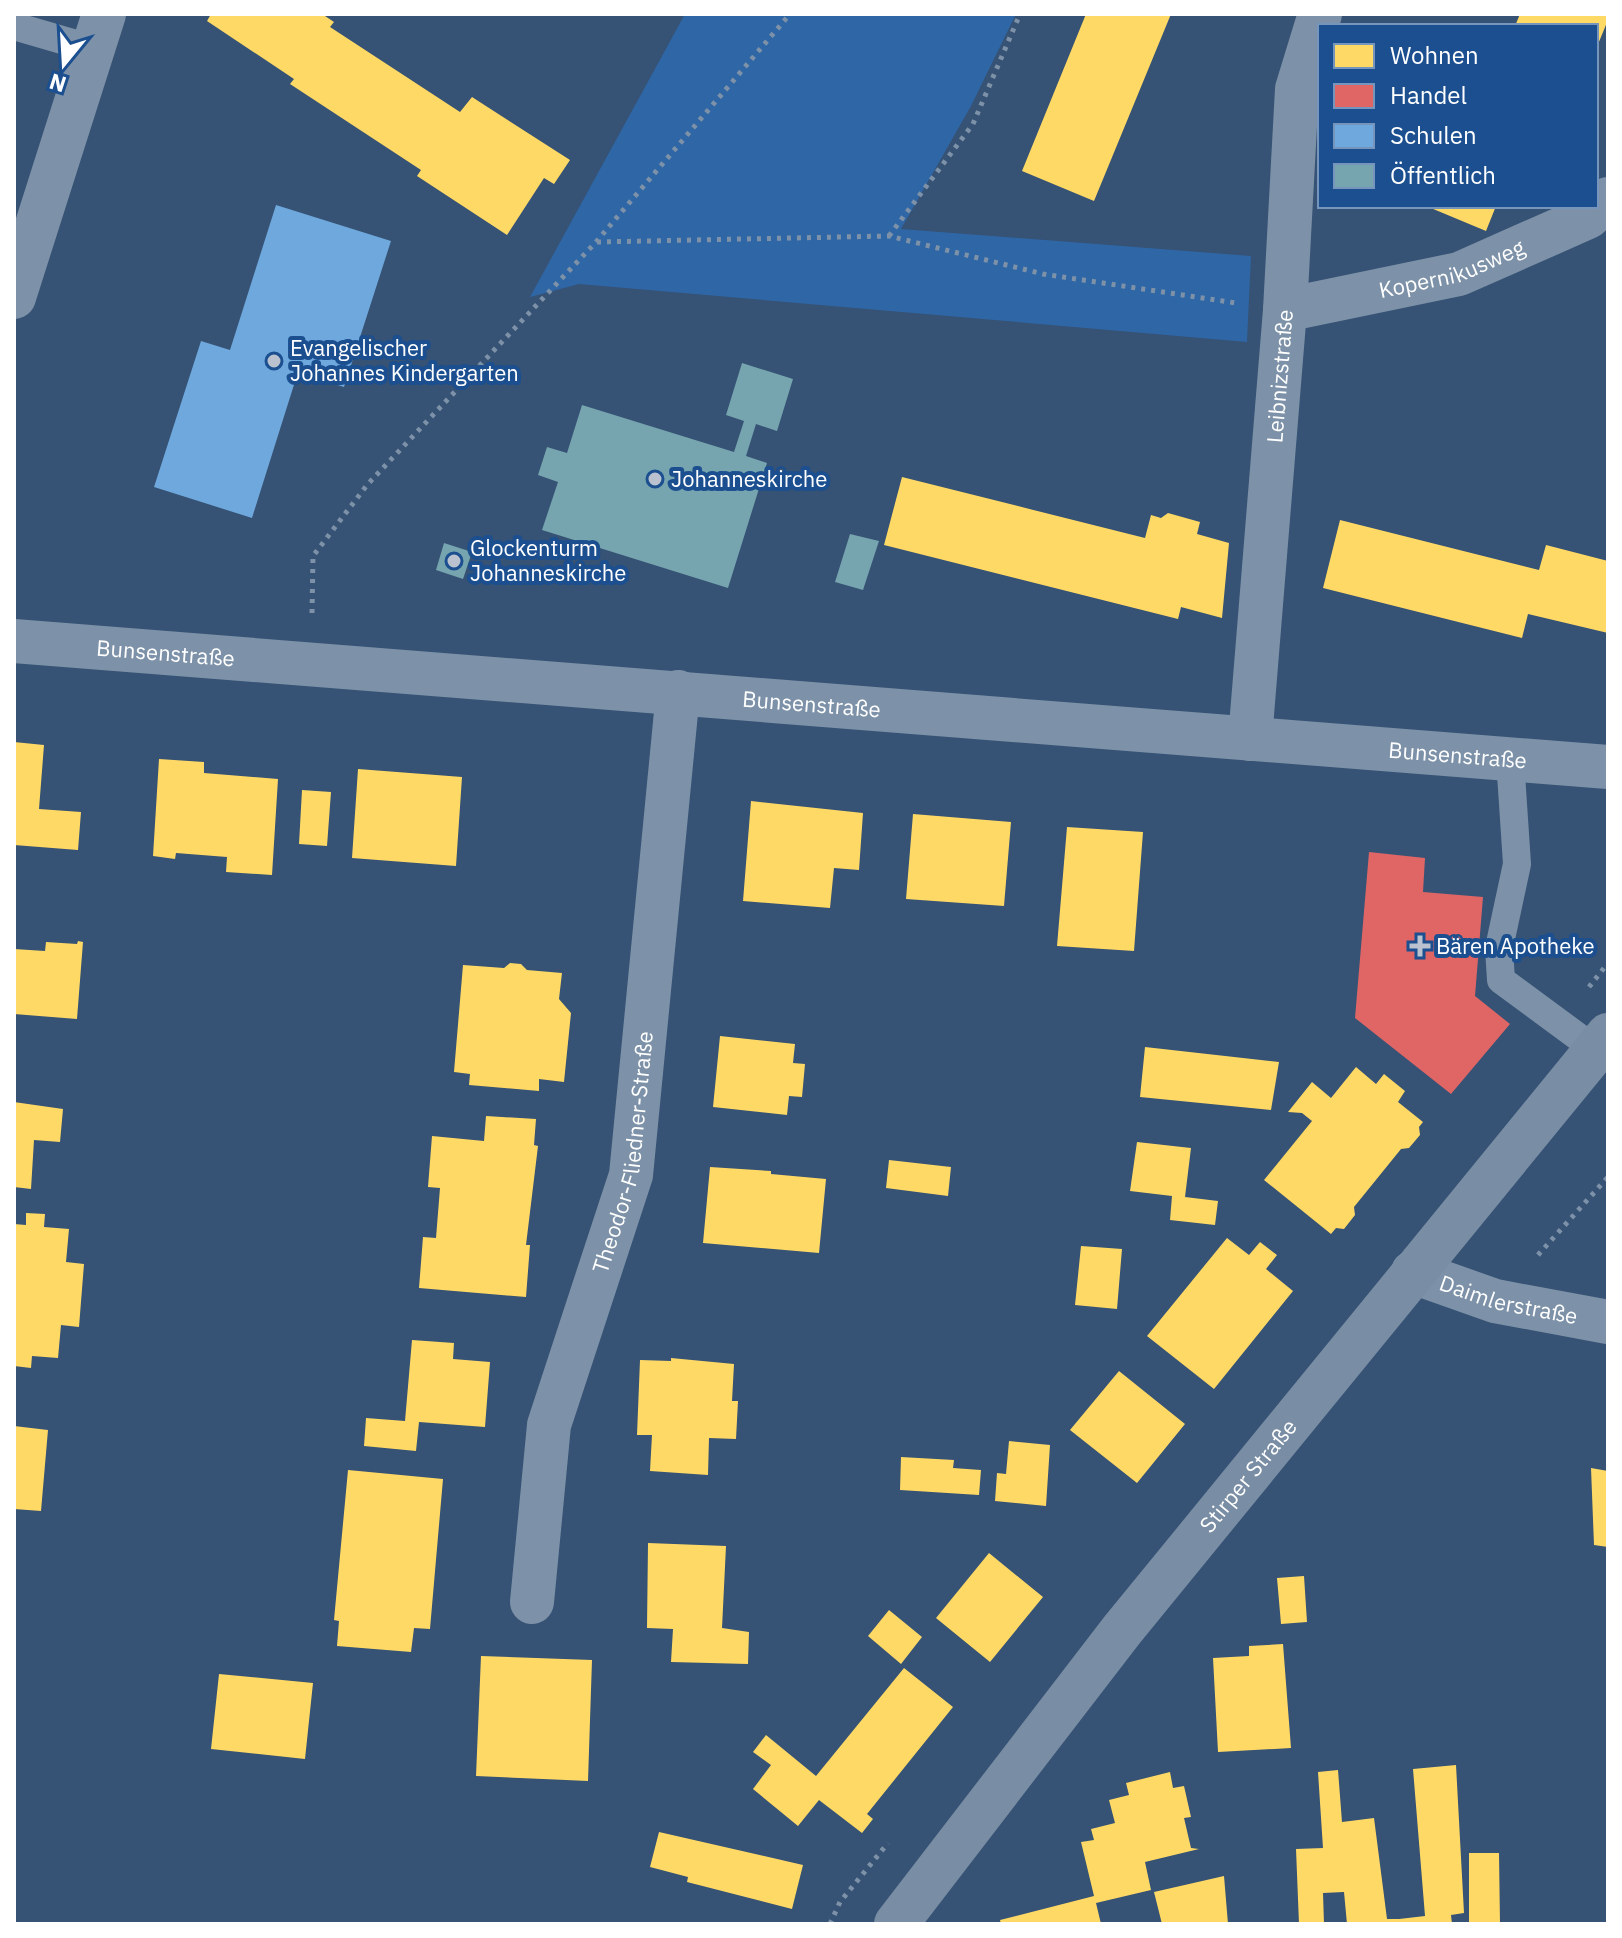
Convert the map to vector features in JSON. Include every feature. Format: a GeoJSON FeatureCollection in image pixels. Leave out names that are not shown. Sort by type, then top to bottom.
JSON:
{"type":"FeatureCollection","features":[{"type":"Feature","properties":{"kind":"main road","name":"Stirper Straße"},"geometry":{"type":"LineString","coordinates":[[896,1924],[1122,1630],[1602,1042]]}},
{"type":"Feature","properties":{"kind":"street","name":"Leibnizstraße"},"geometry":{"type":"LineString","coordinates":[[1250,739],[1285,310],[1297,89],[1320,14]]}},
{"type":"Feature","properties":{"kind":"street"},"geometry":{"type":"LineString","coordinates":[[14,297],[99,31]]}},
{"type":"Feature","properties":{"kind":"street","name":"Kopernikusweg"},"geometry":{"type":"LineString","coordinates":[[1285,310],[1459,274],[1588,217],[1608,199]]}},
{"type":"Feature","properties":{"kind":"street","name":"Bunsenstraße"},"geometry":{"type":"LineString","coordinates":[[14,641],[1608,767]]}},
{"type":"Feature","properties":{"kind":"street","name":"Theodor-Fliedner-Straße"},"geometry":{"type":"LineString","coordinates":[[532,1602],[549,1425],[631,1175],[678,692]]}},
{"type":"Feature","properties":{"kind":"street","name":"Daimlerstraße"},"geometry":{"type":"LineString","coordinates":[[1413,1272],[1495,1301],[1608,1322]]}},
{"type":"Feature","properties":{"kind":"lane"},"geometry":{"type":"LineString","coordinates":[[14,26],[99,31]]}},
{"type":"Feature","properties":{"kind":"lane"},"geometry":{"type":"LineString","coordinates":[[1510,759],[1517,864],[1499,948],[1501,980],[1602,1042]]}},
{"type":"Feature","properties":{"kind":"path"},"geometry":{"type":"LineString","coordinates":[[311,664],[313,556],[367,485],[596,242],[790,14]]}},
{"type":"Feature","properties":{"kind":"path"},"geometry":{"type":"LineString","coordinates":[[889,236],[973,124],[1020,14]]}},
{"type":"Feature","properties":{"kind":"path"},"geometry":{"type":"LineString","coordinates":[[596,242],[889,236],[1043,274],[1285,310]]}},
{"type":"Feature","properties":{"kind":"path"},"geometry":{"type":"LineString","coordinates":[[1495,1301],[1608,1177]]}},
{"type":"Feature","properties":{"kind":"shaded area"},"geometry":{"type":"Polygon","coordinates":[[[685,14],[1016,14],[971,106],[901,229],[1251,256],[1247,342],[579,284],[530,297],[685,14]]]}},
{"type":"Feature","properties":{"kind":"building: Wohnen"},"geometry":{"type":"Polygon","coordinates":[[[211,14],[322,14],[334,22],[330,27],[460,112],[472,97],[570,160],[554,184],[544,178],[507,235],[417,176],[421,170],[290,84],[294,79],[207,21],[211,14]]]}},
{"type":"Feature","properties":{"kind":"building: Wohnen"},"geometry":{"type":"Polygon","coordinates":[[[1086,14],[1171,14],[1094,201],[1022,171],[1086,14]]]}},
{"type":"Feature","properties":{"kind":"building: Wohnen"},"geometry":{"type":"Polygon","coordinates":[[[1520,14],[1608,14],[1598,44],[1598,24],[1516,24],[1520,14]]]}},
{"type":"Feature","properties":{"kind":"building: Wohnen"},"geometry":{"type":"Polygon","coordinates":[[[1431,208],[1495,208],[1486,231],[1431,208]]]}},
{"type":"Feature","properties":{"kind":"building: Wohnen"},"geometry":{"type":"Polygon","coordinates":[[[902,477],[1145,538],[1151,515],[1161,518],[1168,513],[1200,522],[1197,534],[1229,543],[1222,618],[1181,607],[1178,619],[884,545],[902,477]]]}},
{"type":"Feature","properties":{"kind":"building: Wohnen"},"geometry":{"type":"Polygon","coordinates":[[[1340,520],[1539,570],[1546,545],[1608,561],[1608,633],[1528,614],[1522,638],[1323,588],[1340,520]]]}},
{"type":"Feature","properties":{"kind":"building: Wohnen"},"geometry":{"type":"Polygon","coordinates":[[[14,742],[44,745],[39,809],[81,812],[78,850],[14,845],[14,742]]]}},
{"type":"Feature","properties":{"kind":"building: Wohnen"},"geometry":{"type":"Polygon","coordinates":[[[159,759],[204,762],[204,773],[278,779],[272,875],[226,872],[227,857],[176,853],[175,859],[153,856],[159,759]]]}},
{"type":"Feature","properties":{"kind":"building: Wohnen"},"geometry":{"type":"Polygon","coordinates":[[[358,769],[462,777],[456,866],[352,858],[358,769]]]}},
{"type":"Feature","properties":{"kind":"building: Wohnen"},"geometry":{"type":"Polygon","coordinates":[[[302,790],[331,792],[327,846],[299,844],[302,790]]]}},
{"type":"Feature","properties":{"kind":"building: Wohnen"},"geometry":{"type":"Polygon","coordinates":[[[751,801],[863,813],[859,870],[834,868],[830,908],[743,901],[751,801]]]}},
{"type":"Feature","properties":{"kind":"building: Wohnen"},"geometry":{"type":"Polygon","coordinates":[[[913,814],[1011,822],[1004,906],[906,899],[913,814]]]}},
{"type":"Feature","properties":{"kind":"building: Wohnen"},"geometry":{"type":"Polygon","coordinates":[[[1067,827],[1143,832],[1134,951],[1057,946],[1067,827]]]}},
{"type":"Feature","properties":{"kind":"building: Wohnen"},"geometry":{"type":"Polygon","coordinates":[[[78,941],[83,942],[77,1019],[14,1014],[14,949],[45,951],[46,942],[77,944],[78,941]]]}},
{"type":"Feature","properties":{"kind":"building: Wohnen"},"geometry":{"type":"Polygon","coordinates":[[[510,963],[521,964],[527,970],[562,973],[559,999],[571,1013],[564,1082],[539,1079],[539,1091],[469,1085],[470,1074],[454,1072],[463,965],[504,968],[510,963]]]}},
{"type":"Feature","properties":{"kind":"building: Wohnen"},"geometry":{"type":"Polygon","coordinates":[[[720,1036],[795,1044],[793,1063],[805,1064],[802,1097],[789,1096],[787,1115],[713,1107],[720,1036]]]}},
{"type":"Feature","properties":{"kind":"building: Wohnen"},"geometry":{"type":"Polygon","coordinates":[[[1145,1047],[1279,1062],[1271,1110],[1140,1097],[1145,1047]]]}},
{"type":"Feature","properties":{"kind":"building: Wohnen"},"geometry":{"type":"Polygon","coordinates":[[[1356,1067],[1376,1084],[1384,1074],[1405,1091],[1398,1102],[1423,1122],[1419,1127],[1420,1135],[1409,1148],[1401,1149],[1354,1207],[1355,1215],[1344,1229],[1336,1228],[1331,1234],[1264,1180],[1312,1121],[1302,1113],[1288,1112],[1312,1082],[1331,1098],[1356,1067]]]}},
{"type":"Feature","properties":{"kind":"building: Wohnen"},"geometry":{"type":"Polygon","coordinates":[[[14,1102],[63,1109],[60,1142],[34,1140],[31,1189],[14,1187],[14,1102]]]}},
{"type":"Feature","properties":{"kind":"building: Wohnen"},"geometry":{"type":"Polygon","coordinates":[[[486,1116],[536,1119],[534,1145],[538,1146],[526,1245],[530,1245],[526,1297],[419,1288],[423,1237],[436,1238],[440,1188],[428,1187],[432,1136],[484,1141],[486,1116]]]}},
{"type":"Feature","properties":{"kind":"building: Wohnen"},"geometry":{"type":"Polygon","coordinates":[[[1137,1142],[1191,1148],[1185,1197],[1218,1201],[1215,1225],[1170,1220],[1172,1196],[1130,1191],[1137,1142]]]}},
{"type":"Feature","properties":{"kind":"building: Wohnen"},"geometry":{"type":"Polygon","coordinates":[[[889,1160],[951,1167],[948,1196],[886,1188],[889,1160]]]}},
{"type":"Feature","properties":{"kind":"building: Wohnen"},"geometry":{"type":"Polygon","coordinates":[[[710,1167],[826,1179],[819,1253],[703,1243],[710,1167]]]}},
{"type":"Feature","properties":{"kind":"building: Wohnen"},"geometry":{"type":"Polygon","coordinates":[[[26,1213],[45,1214],[44,1227],[69,1229],[66,1262],[84,1264],[79,1327],[61,1325],[58,1358],[32,1356],[31,1368],[14,1366],[14,1224],[26,1225],[26,1213]]]}},
{"type":"Feature","properties":{"kind":"building: Wohnen"},"geometry":{"type":"Polygon","coordinates":[[[1227,1238],[1249,1255],[1260,1242],[1277,1255],[1266,1269],[1293,1291],[1214,1389],[1147,1336],[1227,1238]]]}},
{"type":"Feature","properties":{"kind":"building: Wohnen"},"geometry":{"type":"Polygon","coordinates":[[[1081,1246],[1122,1249],[1117,1309],[1075,1305],[1081,1246]]]}},
{"type":"Feature","properties":{"kind":"building: Wohnen"},"geometry":{"type":"Polygon","coordinates":[[[412,1340],[454,1343],[453,1359],[490,1362],[485,1427],[419,1422],[416,1451],[364,1446],[366,1418],[405,1421],[412,1340]]]}},
{"type":"Feature","properties":{"kind":"building: Wohnen"},"geometry":{"type":"Polygon","coordinates":[[[671,1358],[734,1364],[732,1401],[738,1401],[736,1439],[709,1438],[708,1475],[650,1471],[652,1435],[637,1435],[640,1360],[671,1361],[671,1358]]]}},
{"type":"Feature","properties":{"kind":"building: Wohnen"},"geometry":{"type":"Polygon","coordinates":[[[1119,1371],[1185,1424],[1137,1483],[1070,1430],[1119,1371]]]}},
{"type":"Feature","properties":{"kind":"building: Wohnen"},"geometry":{"type":"Polygon","coordinates":[[[14,1426],[48,1430],[41,1511],[14,1509],[14,1426]]]}},
{"type":"Feature","properties":{"kind":"building: Wohnen"},"geometry":{"type":"Polygon","coordinates":[[[1009,1441],[1050,1445],[1046,1506],[995,1501],[997,1473],[1006,1474],[1009,1441]]]}},
{"type":"Feature","properties":{"kind":"building: Wohnen"},"geometry":{"type":"Polygon","coordinates":[[[901,1457],[954,1460],[953,1468],[981,1470],[979,1495],[900,1490],[901,1457]]]}},
{"type":"Feature","properties":{"kind":"building: Wohnen"},"geometry":{"type":"Polygon","coordinates":[[[1591,1468],[1608,1471],[1608,1547],[1594,1545],[1591,1468]]]}},
{"type":"Feature","properties":{"kind":"building: Wohnen"},"geometry":{"type":"Polygon","coordinates":[[[348,1470],[443,1479],[430,1629],[414,1628],[411,1652],[337,1646],[339,1621],[334,1620],[348,1470]]]}},
{"type":"Feature","properties":{"kind":"building: Wohnen"},"geometry":{"type":"Polygon","coordinates":[[[648,1543],[726,1546],[722,1628],[749,1632],[748,1664],[671,1662],[673,1629],[647,1628],[648,1543]]]}},
{"type":"Feature","properties":{"kind":"building: Wohnen"},"geometry":{"type":"Polygon","coordinates":[[[989,1553],[1043,1597],[990,1662],[936,1618],[989,1553]]]}},
{"type":"Feature","properties":{"kind":"building: Wohnen"},"geometry":{"type":"Polygon","coordinates":[[[1304,1576],[1307,1622],[1281,1624],[1277,1578],[1304,1576]]]}},
{"type":"Feature","properties":{"kind":"building: Wohnen"},"geometry":{"type":"Polygon","coordinates":[[[889,1610],[922,1637],[901,1664],[868,1636],[889,1610]]]}},
{"type":"Feature","properties":{"kind":"building: Wohnen"},"geometry":{"type":"Polygon","coordinates":[[[1283,1644],[1291,1748],[1218,1752],[1213,1658],[1249,1656],[1249,1646],[1283,1644]]]}},
{"type":"Feature","properties":{"kind":"building: Wohnen"},"geometry":{"type":"Polygon","coordinates":[[[481,1656],[592,1660],[588,1781],[476,1776],[481,1656]]]}},
{"type":"Feature","properties":{"kind":"building: Wohnen"},"geometry":{"type":"Polygon","coordinates":[[[904,1668],[953,1707],[867,1814],[873,1819],[862,1833],[819,1800],[798,1826],[753,1789],[771,1765],[753,1752],[766,1735],[816,1776],[904,1668]]]}},
{"type":"Feature","properties":{"kind":"building: Wohnen"},"geometry":{"type":"Polygon","coordinates":[[[219,1674],[313,1683],[305,1759],[211,1749],[219,1674]]]}},
{"type":"Feature","properties":{"kind":"building: Wohnen"},"geometry":{"type":"Polygon","coordinates":[[[1456,1765],[1464,1913],[1451,1915],[1452,1924],[1347,1924],[1344,1892],[1323,1893],[1324,1924],[1299,1924],[1296,1849],[1323,1848],[1318,1772],[1338,1770],[1342,1822],[1374,1818],[1387,1919],[1399,1919],[1425,1916],[1413,1769],[1456,1765]]]}},
{"type":"Feature","properties":{"kind":"building: Wohnen"},"geometry":{"type":"Polygon","coordinates":[[[1170,1772],[1173,1788],[1184,1786],[1191,1817],[1184,1818],[1191,1848],[1199,1849],[1145,1862],[1151,1890],[1096,1903],[1101,1924],[1001,1924],[1000,1920],[1094,1896],[1081,1842],[1094,1840],[1091,1829],[1115,1823],[1109,1800],[1129,1795],[1126,1783],[1170,1772]]]}},
{"type":"Feature","properties":{"kind":"building: Wohnen"},"geometry":{"type":"Polygon","coordinates":[[[659,1832],[803,1865],[792,1909],[687,1882],[688,1877],[650,1867],[659,1832]]]}},
{"type":"Feature","properties":{"kind":"building: Wohnen"},"geometry":{"type":"Polygon","coordinates":[[[1469,1853],[1499,1853],[1500,1924],[1469,1924],[1469,1853]]]}},
{"type":"Feature","properties":{"kind":"building: Wohnen"},"geometry":{"type":"Polygon","coordinates":[[[1224,1876],[1228,1924],[1162,1924],[1154,1892],[1224,1876]]]}},
{"type":"Feature","properties":{"kind":"building: Handel","name":"Bären Apotheke"},"geometry":{"type":"Polygon","coordinates":[[[1369,852],[1425,858],[1423,892],[1483,897],[1475,996],[1510,1024],[1451,1094],[1355,1018],[1369,852]]]}},
{"type":"Feature","properties":{"kind":"building: Schulen","name":"Evangelischer Johannes Kindergarten"},"geometry":{"type":"Polygon","coordinates":[[[276,205],[391,241],[344,387],[298,372],[252,518],[154,487],[201,341],[230,350],[276,205]]]}},
{"type":"Feature","properties":{"kind":"building: Öffentlich","name":"Johanneskirche"},"geometry":{"type":"Polygon","coordinates":[[[742,363],[793,379],[777,431],[756,424],[746,456],[767,463],[728,588],[542,530],[558,482],[538,475],[547,447],[567,453],[582,405],[734,452],[744,421],[726,415],[742,363]]]}},
{"type":"Feature","properties":{"kind":"building: Öffentlich"},"geometry":{"type":"Polygon","coordinates":[[[850,534],[879,541],[863,590],[835,582],[850,534]]]}},
{"type":"Feature","properties":{"kind":"building: Öffentlich","name":"Glockenturm Johanneskirche"},"geometry":{"type":"Polygon","coordinates":[[[444,543],[472,552],[463,579],[436,570],[444,543]]]}},
{"type":"Feature","properties":{"kind":"place","name":"Evangelischer Johannes Kindergarten"},"geometry":{"type":"Point","coordinates":[274,361]}},
{"type":"Feature","properties":{"kind":"place","name":"Johanneskirche"},"geometry":{"type":"Point","coordinates":[655,479]}},
{"type":"Feature","properties":{"kind":"place","name":"Glockenturm Johanneskirche"},"geometry":{"type":"Point","coordinates":[454,561]}},
{"type":"Feature","properties":{"kind":"place","name":"Bären Apotheke"},"geometry":{"type":"Point","coordinates":[1420,946]}}]}
